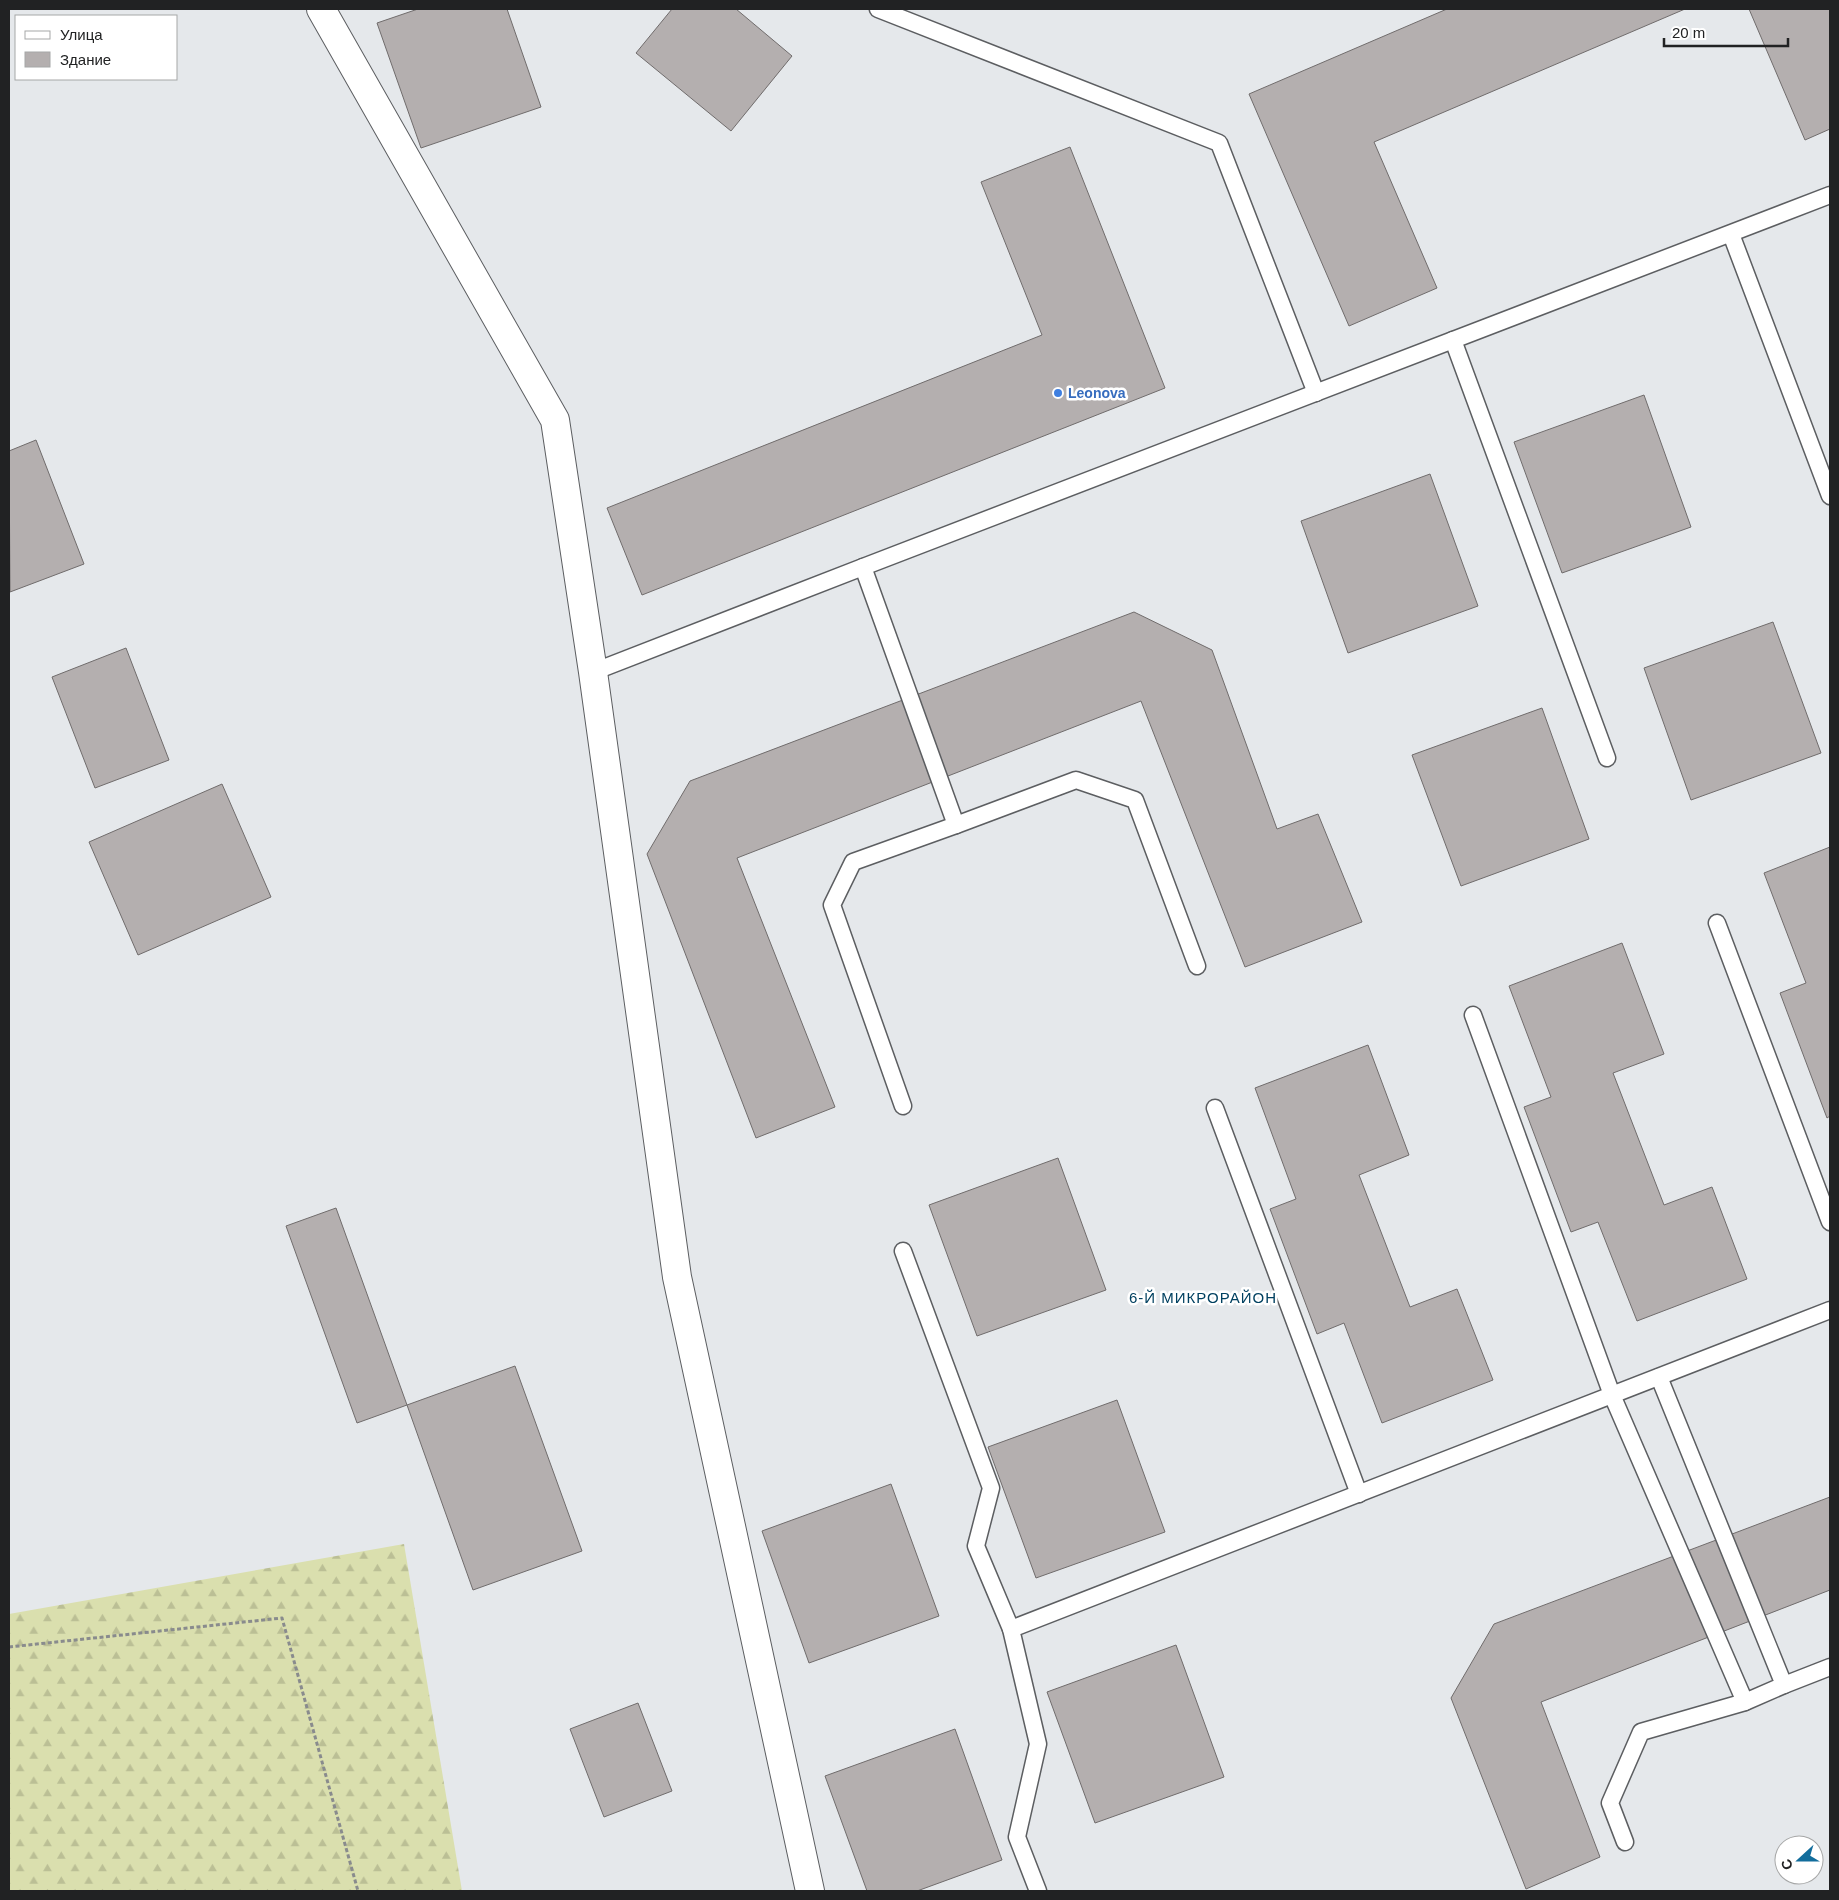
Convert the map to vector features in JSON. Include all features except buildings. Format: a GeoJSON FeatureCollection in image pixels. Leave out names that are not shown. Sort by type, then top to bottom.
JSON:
{"type":"FeatureCollection","features":[{"type":"Feature","properties":{"kind":"street"},"geometry":{"type":"LineString","coordinates":[[321,9],[555,420],[593,672],[677,1277],[810,1891]]}},
{"type":"Feature","properties":{"kind":"lane"},"geometry":{"type":"LineString","coordinates":[[878,9],[1219,143],[1316,393]]}},
{"type":"Feature","properties":{"kind":"lane"},"geometry":{"type":"LineString","coordinates":[[593,672],[1830,195]]}},
{"type":"Feature","properties":{"kind":"lane"},"geometry":{"type":"LineString","coordinates":[[1731,234],[1830,496]]}},
{"type":"Feature","properties":{"kind":"lane"},"geometry":{"type":"LineString","coordinates":[[1453,340],[1607,758]]}},
{"type":"Feature","properties":{"kind":"lane"},"geometry":{"type":"LineString","coordinates":[[863,567],[956,825]]}},
{"type":"Feature","properties":{"kind":"lane"},"geometry":{"type":"LineString","coordinates":[[903,1106],[832,905],[853,862],[1076,780],[1135,800],[1197,966]]}},
{"type":"Feature","properties":{"kind":"lane"},"geometry":{"type":"LineString","coordinates":[[1717,923],[1830,1222]]}},
{"type":"Feature","properties":{"kind":"lane"},"geometry":{"type":"LineString","coordinates":[[1473,1015],[1612,1395],[1745,1702]]}},
{"type":"Feature","properties":{"kind":"lane"},"geometry":{"type":"LineString","coordinates":[[1215,1108],[1359,1494]]}},
{"type":"Feature","properties":{"kind":"lane"},"geometry":{"type":"LineString","coordinates":[[903,1251],[991,1488],[976,1546],[1011,1629],[1038,1744],[1017,1837],[1038,1891]]}},
{"type":"Feature","properties":{"kind":"lane"},"geometry":{"type":"LineString","coordinates":[[1011,1629],[1830,1310]]}},
{"type":"Feature","properties":{"kind":"lane"},"geometry":{"type":"LineString","coordinates":[[1659,1377],[1784,1685]]}},
{"type":"Feature","properties":{"kind":"lane"},"geometry":{"type":"LineString","coordinates":[[1625,1842],[1610,1803],[1641,1732],[1745,1702],[1830,1667]]}},
{"type":"Feature","properties":{"kind":"path"},"geometry":{"type":"LineString","coordinates":[[9,1647],[282,1618],[358,1891]]}},
{"type":"Feature","properties":{"kind":"green space"},"geometry":{"type":"Polygon","coordinates":[[[404,1544],[462,1891],[9,1891],[9,1614],[404,1544]]]}},
{"type":"Feature","properties":{"kind":"place","name":"Leonova"},"geometry":{"type":"Point","coordinates":[1058,393]}},
{"type":"Feature","properties":{"kind":"district","name":"6-Й МИКРОРАЙОН"},"geometry":{"type":"Point","coordinates":[1203,1298]}}]}
